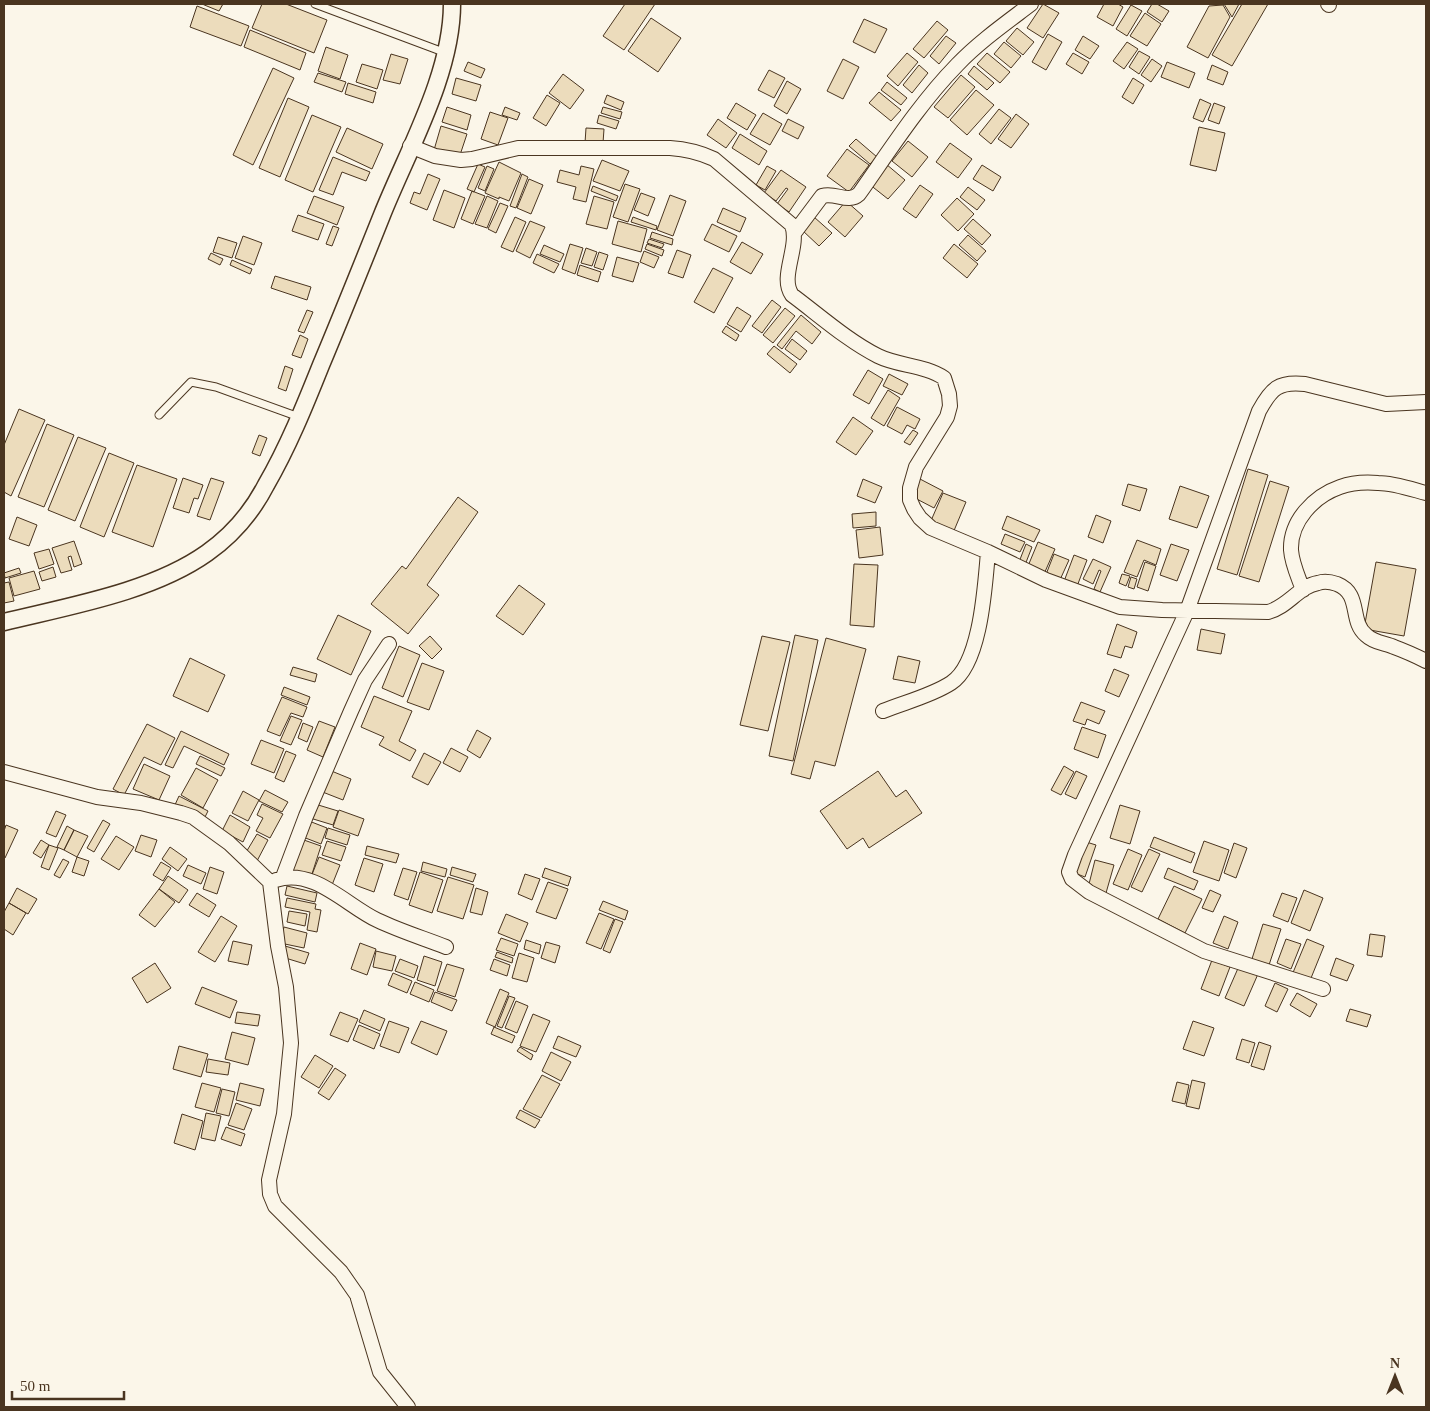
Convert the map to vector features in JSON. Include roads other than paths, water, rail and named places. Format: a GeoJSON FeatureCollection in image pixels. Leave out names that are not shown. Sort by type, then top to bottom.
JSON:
{"type":"FeatureCollection","features":[{"type":"Feature","properties":{"kind":"street"},"geometry":{"type":"LineString","coordinates":[[4,622],[84,602],[153,581],[178,571],[207,553],[232,532],[248,513],[266,486],[300,417],[432,94],[446,54],[451,32],[452,4]]}},
{"type":"Feature","properties":{"kind":"street"},"geometry":{"type":"LineString","coordinates":[[795,232],[822,196],[833,195],[853,199],[859,194],[908,123],[956,66],[973,49],[1031,4]]}},
{"type":"Feature","properties":{"kind":"street"},"geometry":{"type":"LineString","coordinates":[[410,146],[435,156],[461,160],[518,148],[670,148],[702,153],[714,159],[792,225],[795,232],[794,245],[787,278],[787,286],[792,295],[869,351],[891,361],[944,378],[949,394],[950,406],[947,417],[916,467],[912,477],[910,500],[920,518],[931,528],[988,552],[1046,580],[1120,607],[1141,610],[1268,612],[1278,610],[1303,590],[1318,583],[1328,582],[1343,587],[1349,592],[1353,598],[1359,624],[1364,634],[1372,640],[1393,646],[1426,661]]}},
{"type":"Feature","properties":{"kind":"street"},"geometry":{"type":"LineString","coordinates":[[1323,989],[1204,951],[1089,892],[1072,879],[1069,872],[1075,855],[1187,611],[1258,411],[1271,391],[1280,385],[1293,382],[1386,404],[1426,402]]}},
{"type":"Feature","properties":{"kind":"street"},"geometry":{"type":"LineString","coordinates":[[1303,590],[1293,566],[1292,540],[1301,517],[1312,504],[1340,486],[1358,483],[1380,483],[1426,493]]}},
{"type":"Feature","properties":{"kind":"street"},"geometry":{"type":"LineString","coordinates":[[883,711],[938,690],[953,682],[962,672],[970,658],[982,611],[988,552]]}},
{"type":"Feature","properties":{"kind":"street"},"geometry":{"type":"LineString","coordinates":[[389,644],[366,680],[350,711],[277,880],[278,946],[286,987],[291,1043],[284,1114],[269,1180],[270,1194],[275,1206],[350,1283],[362,1310],[374,1358],[380,1372],[408,1407]]}},
{"type":"Feature","properties":{"kind":"street"},"geometry":{"type":"LineString","coordinates":[[4,772],[97,797],[142,803],[181,812],[229,843],[277,880],[310,881],[323,886],[375,919],[446,947]]}},
{"type":"Feature","properties":{"kind":"lane"},"geometry":{"type":"LineString","coordinates":[[315,4],[446,54]]}},
{"type":"Feature","properties":{"kind":"lane"},"geometry":{"type":"LineString","coordinates":[[159,415],[191,382],[216,386],[300,417]]}}]}
